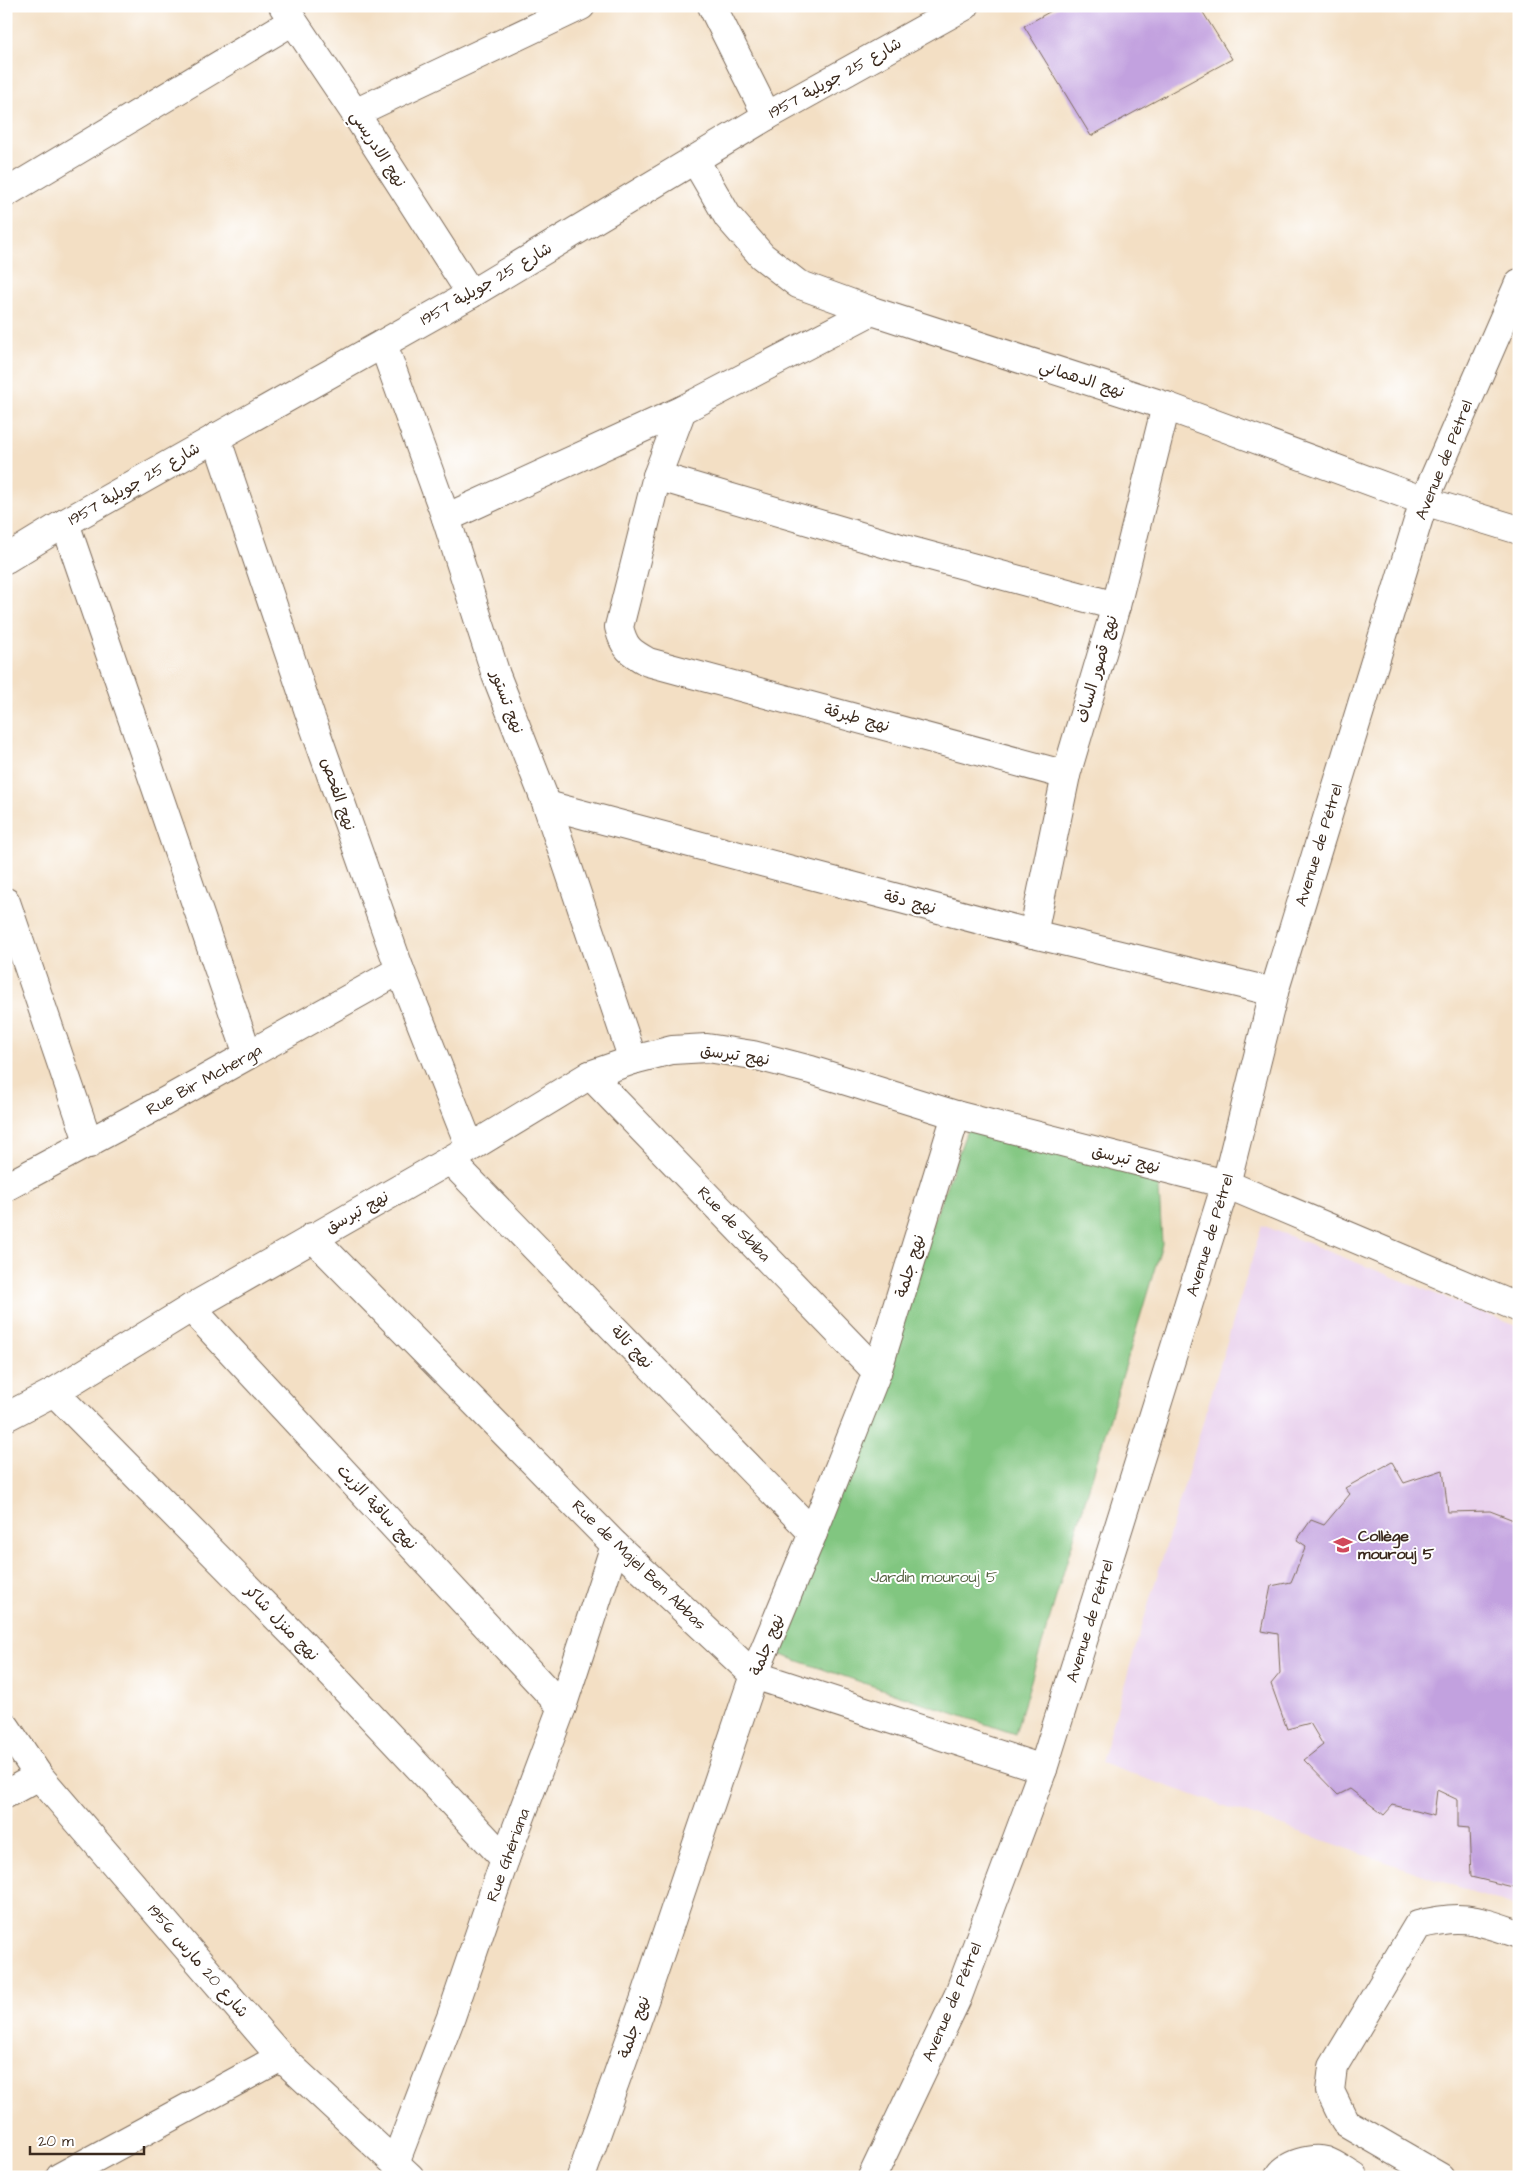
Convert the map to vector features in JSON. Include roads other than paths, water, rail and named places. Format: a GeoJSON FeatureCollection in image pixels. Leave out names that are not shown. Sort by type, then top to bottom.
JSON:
{"type":"FeatureCollection","features":[{"type":"Feature","properties":{"kind":"street"},"geometry":{"type":"LineString","coordinates":[[355,113],[581,6]]}},
{"type":"Feature","properties":{"kind":"street"},"geometry":{"type":"LineString","coordinates":[[712,6],[767,116]]}},
{"type":"Feature","properties":{"kind":"street","name":"شارع 25 جويلية 1957"},"geometry":{"type":"LineString","coordinates":[[6,559],[216,437],[471,294],[695,160],[928,15],[965,6]]}},
{"type":"Feature","properties":{"kind":"street"},"geometry":{"type":"LineString","coordinates":[[6,192],[288,14]]}},
{"type":"Feature","properties":{"kind":"street","name":"نهج الادريسي"},"geometry":{"type":"LineString","coordinates":[[288,14],[355,113],[471,294]]}},
{"type":"Feature","properties":{"kind":"street","name":"نهج الدهماني"},"geometry":{"type":"LineString","coordinates":[[695,160],[728,217],[762,256],[798,284],[872,311],[1166,406],[1424,501],[1519,530]]}},
{"type":"Feature","properties":{"kind":"street","name":"Avenue de Pétrel"},"geometry":{"type":"LineString","coordinates":[[872,2177],[958,1996],[1043,1770],[1226,1184],[1274,992],[1424,501],[1519,283]]}},
{"type":"Feature","properties":{"kind":"street"},"geometry":{"type":"LineString","coordinates":[[446,518],[682,410],[872,311]]}},
{"type":"Feature","properties":{"kind":"street","name":"نهج تستور"},"geometry":{"type":"LineString","coordinates":[[382,344],[446,518],[496,674],[547,805],[633,1060]]}},
{"type":"Feature","properties":{"kind":"street","name":"نهج قصور الساف"},"geometry":{"type":"LineString","coordinates":[[1033,934],[1066,775],[1116,606],[1166,406]]}},
{"type":"Feature","properties":{"kind":"street","name":"نهج طبرقة"},"geometry":{"type":"LineString","coordinates":[[682,410],[657,476],[619,627],[623,642],[631,652],[648,662],[1066,775]]}},
{"type":"Feature","properties":{"kind":"street","name":"نهج الفحص"},"geometry":{"type":"LineString","coordinates":[[216,437],[311,718],[400,970],[460,1153]]}},
{"type":"Feature","properties":{"kind":"street"},"geometry":{"type":"LineString","coordinates":[[657,476],[897,546],[1116,606]]}},
{"type":"Feature","properties":{"kind":"street"},"geometry":{"type":"LineString","coordinates":[[66,523],[248,1055]]}},
{"type":"Feature","properties":{"kind":"street","name":"نهج دقة"},"geometry":{"type":"LineString","coordinates":[[547,805],[1033,934],[1274,992]]}},
{"type":"Feature","properties":{"kind":"street"},"geometry":{"type":"LineString","coordinates":[[6,902],[89,1144]]}},
{"type":"Feature","properties":{"kind":"street","name":"Rue Bir Mcherga"},"geometry":{"type":"LineString","coordinates":[[6,1187],[89,1144],[400,970]]}},
{"type":"Feature","properties":{"kind":"street","name":"نهج تبرسق"},"geometry":{"type":"LineString","coordinates":[[6,1417],[54,1392],[191,1308],[460,1153],[590,1075],[633,1060],[672,1050],[707,1048],[753,1054],[956,1115],[1226,1184],[1519,1308]]}},
{"type":"Feature","properties":{"kind":"street","name":"Rue de Sbiba"},"geometry":{"type":"LineString","coordinates":[[590,1075],[878,1372]]}},
{"type":"Feature","properties":{"kind":"street","name":"نهج جلمة"},"geometry":{"type":"LineString","coordinates":[[581,2177],[645,1998],[754,1675],[814,1533],[878,1372],[956,1115]]}},
{"type":"Feature","properties":{"kind":"street","name":"نهج تالة"},"geometry":{"type":"LineString","coordinates":[[460,1153],[814,1533]]}},
{"type":"Feature","properties":{"kind":"street","name":"Rue de Majel Ben Abbas"},"geometry":{"type":"LineString","coordinates":[[312,1237],[615,1545],[754,1675],[1043,1770]]}},
{"type":"Feature","properties":{"kind":"street","name":"نهج ساقية الزيت"},"geometry":{"type":"LineString","coordinates":[[191,1308],[562,1707]]}},
{"type":"Feature","properties":{"kind":"street","name":"نهج منزل شاكر"},"geometry":{"type":"LineString","coordinates":[[54,1392],[301,1642],[505,1860]]}},
{"type":"Feature","properties":{"kind":"street","name":"Rue Ghériana"},"geometry":{"type":"LineString","coordinates":[[403,2170],[450,2017],[505,1860],[562,1707],[615,1545]]}},
{"type":"Feature","properties":{"kind":"street","name":"شارع 20 مارس 1956"},"geometry":{"type":"LineString","coordinates":[[6,1727],[39,1776],[281,2057],[403,2170]]}},
{"type":"Feature","properties":{"kind":"street"},"geometry":{"type":"LineString","coordinates":[[6,1794],[39,1776]]}},
{"type":"Feature","properties":{"kind":"street"},"geometry":{"type":"LineString","coordinates":[[1440,2177],[1345,2122],[1330,2091],[1333,2067],[1418,1924],[1442,1918],[1472,1919],[1519,1934]]}},
{"type":"Feature","properties":{"kind":"street"},"geometry":{"type":"LineString","coordinates":[[60,2177],[281,2057]]}},
{"type":"Feature","properties":{"kind":"street"},"geometry":{"type":"LineString","coordinates":[[1279,2177],[1282,2171],[1299,2162],[1325,2161],[1354,2177]]}},
{"type":"Feature","properties":{"kind":"place","name":"Collège mourouj 5"},"geometry":{"type":"Point","coordinates":[1343,1545]}},
{"type":"Feature","properties":{"kind":"park label","name":"Jardin mourouj 5"},"geometry":{"type":"Point","coordinates":[934,1577]}}]}
